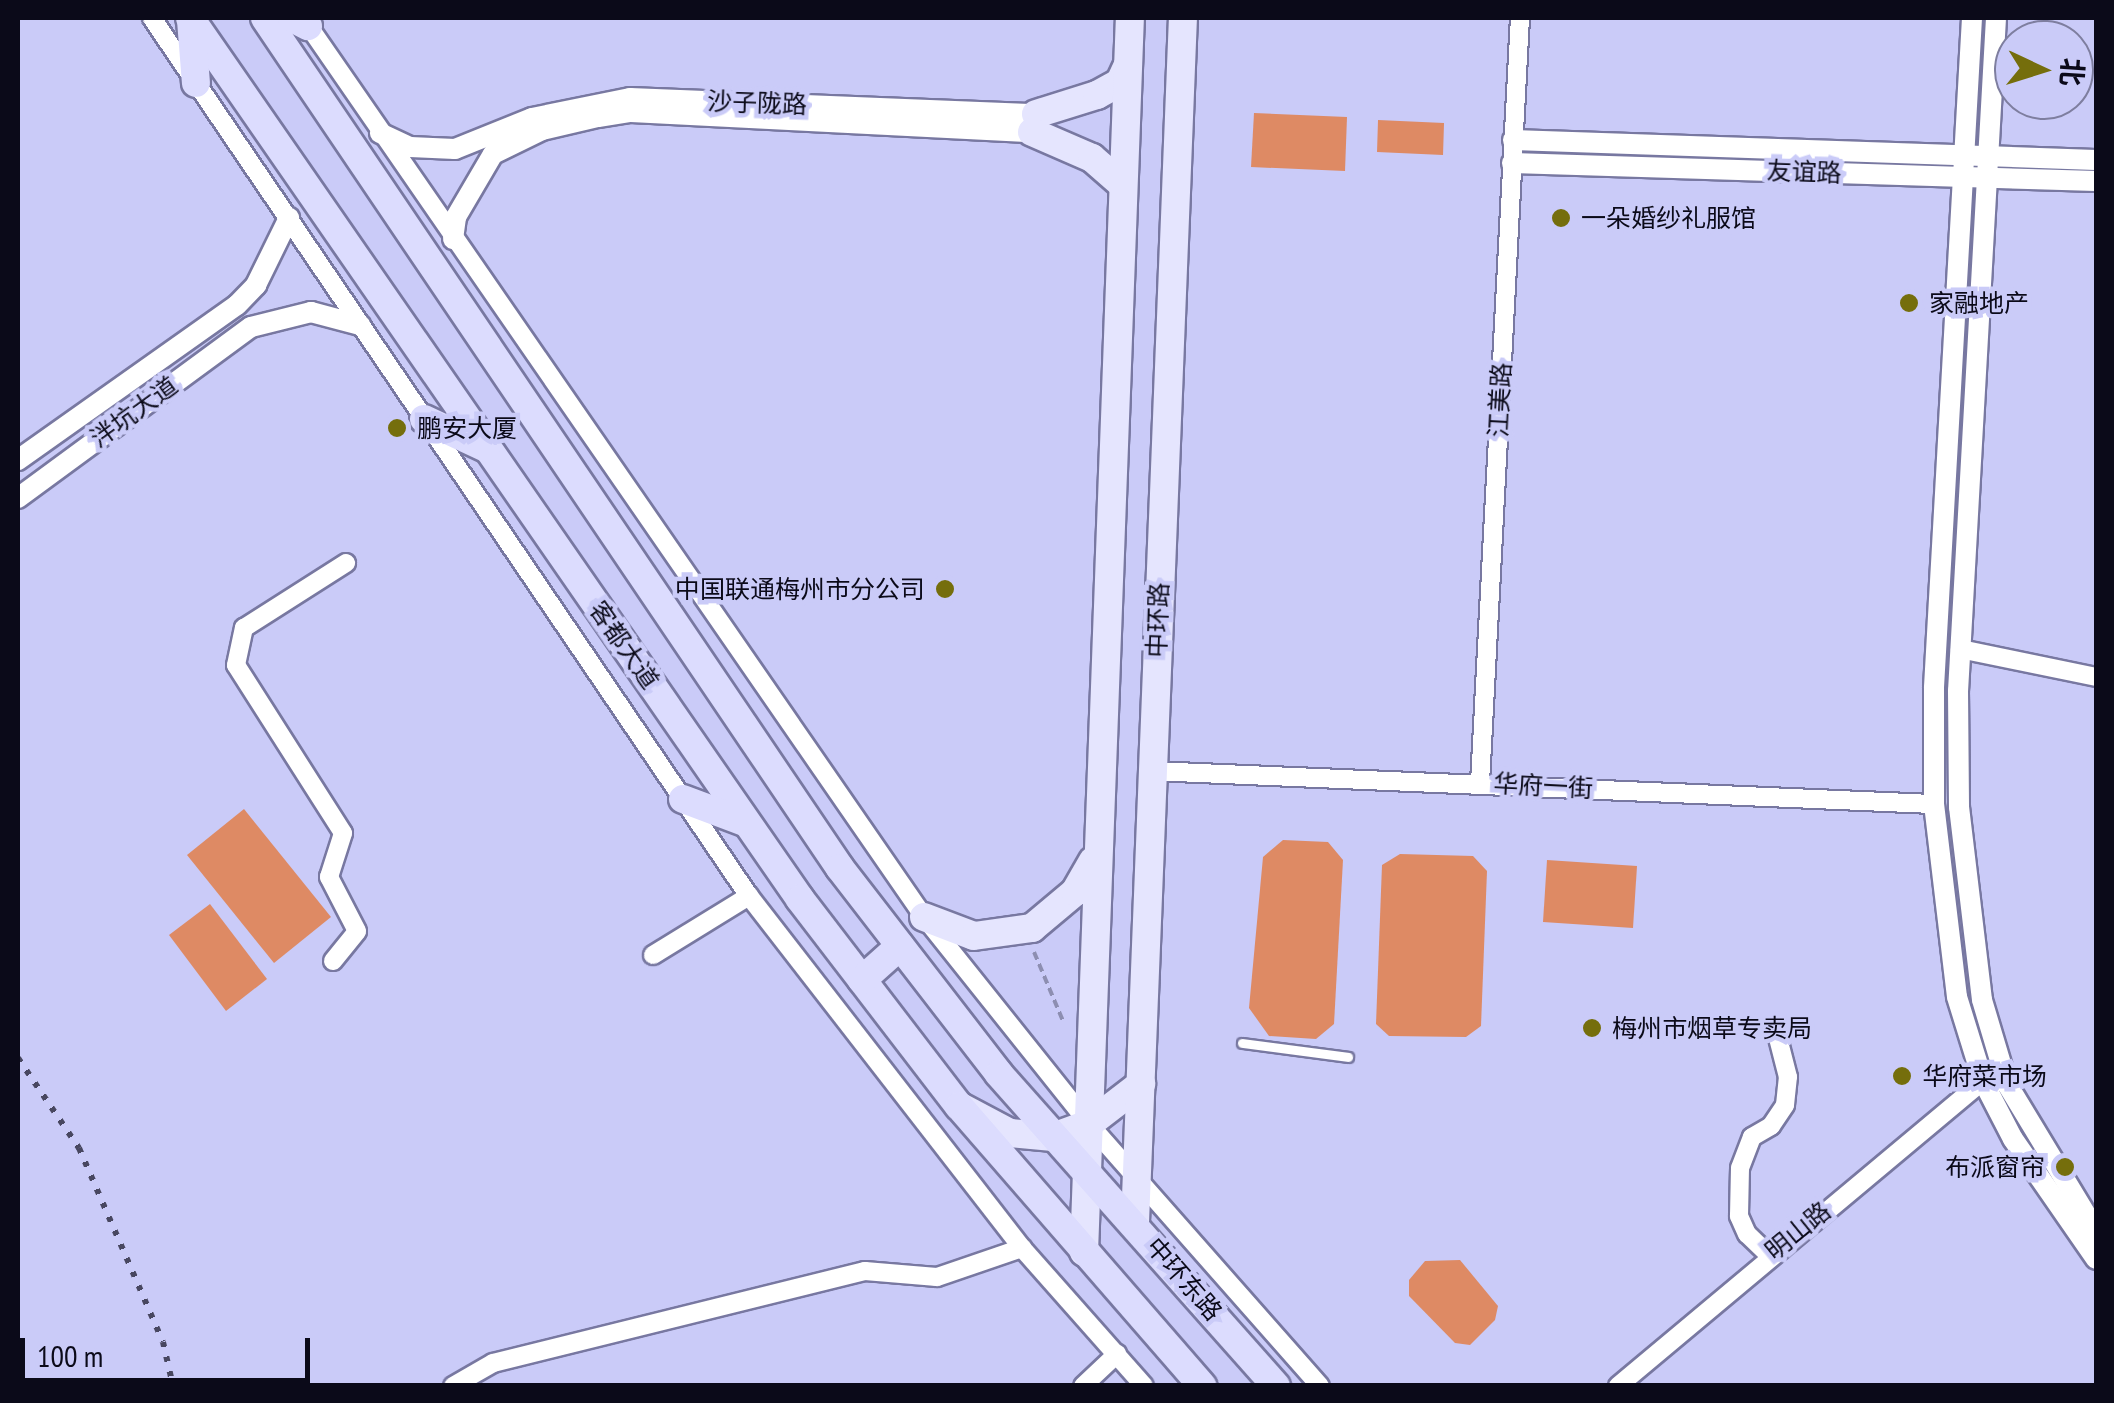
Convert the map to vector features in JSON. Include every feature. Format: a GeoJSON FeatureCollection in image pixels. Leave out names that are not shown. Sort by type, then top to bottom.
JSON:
{"type":"FeatureCollection","features":[{"type":"Feature","properties":{"kind":"highway"},"geometry":{"type":"LineString","coordinates":[[190,18],[196,84]]}},
{"type":"Feature","properties":{"kind":"highway","name":"客都大道"},"geometry":{"type":"LineString","coordinates":[[190,18],[747,823],[959,1106],[1084,1252]]}},
{"type":"Feature","properties":{"kind":"highway"},"geometry":{"type":"LineString","coordinates":[[265,18],[840,868],[1087,1176]]}},
{"type":"Feature","properties":{"kind":"highway"},"geometry":{"type":"LineString","coordinates":[[424,419],[488,449]]}},
{"type":"Feature","properties":{"kind":"highway"},"geometry":{"type":"LineString","coordinates":[[683,800],[747,823]]}},
{"type":"Feature","properties":{"kind":"highway"},"geometry":{"type":"LineString","coordinates":[[862,980],[900,946]]}},
{"type":"Feature","properties":{"kind":"highway","name":"中环东路"},"geometry":{"type":"LineString","coordinates":[[1087,1176],[1135,1222],[1276,1386]]}},
{"type":"Feature","properties":{"kind":"highway"},"geometry":{"type":"LineString","coordinates":[[1084,1252],[1202,1386]]}},
{"type":"Feature","properties":{"kind":"main road"},"geometry":{"type":"LineString","coordinates":[[1084,1252],[1094,860],[1130,18]]}},
{"type":"Feature","properties":{"kind":"main road","name":"中环路"},"geometry":{"type":"LineString","coordinates":[[1135,1222],[1183,18]]}},
{"type":"Feature","properties":{"kind":"main road"},"geometry":{"type":"LineString","coordinates":[[1034,123],[1120,82],[1128,65]]}},
{"type":"Feature","properties":{"kind":"main road"},"geometry":{"type":"LineString","coordinates":[[1034,123],[1092,158],[1123,186]]}},
{"type":"Feature","properties":{"kind":"main road"},"geometry":{"type":"LineString","coordinates":[[924,917],[974,936],[1032,928],[1075,892],[1094,860]]}},
{"type":"Feature","properties":{"kind":"main road"},"geometry":{"type":"LineString","coordinates":[[959,1106],[1010,1133],[1053,1137],[1089,1124],[1140,1084]]}},
{"type":"Feature","properties":{"kind":"street"},"geometry":{"type":"LineString","coordinates":[[152,18],[749,896],[1022,1248],[1144,1386]]}},
{"type":"Feature","properties":{"kind":"street","name":"江美路"},"geometry":{"type":"LineString","coordinates":[[1480,783],[1520,18]]}},
{"type":"Feature","properties":{"kind":"street"},"geometry":{"type":"LineString","coordinates":[[1972,18],[1934,688],[1934,804],[1957,997],[1983,1081],[2013,1139],[2096,1259]]}},
{"type":"Feature","properties":{"kind":"street"},"geometry":{"type":"LineString","coordinates":[[1996,18],[1960,649],[1959,808],[1982,1000],[2007,1084],[2096,1231]]}},
{"type":"Feature","properties":{"kind":"street"},"geometry":{"type":"LineString","coordinates":[[301,21],[924,917],[1089,1124],[1320,1386]]}},
{"type":"Feature","properties":{"kind":"street","name":"沙子陇路"},"geometry":{"type":"LineString","coordinates":[[380,132],[410,147],[489,146],[532,118],[630,98],[1034,123]]}},
{"type":"Feature","properties":{"kind":"street","name":"友谊路"},"geometry":{"type":"LineString","coordinates":[[1514,140],[1986,167],[2096,182]]}},
{"type":"Feature","properties":{"kind":"street"},"geometry":{"type":"LineString","coordinates":[[452,239],[456,217],[489,146]]}},
{"type":"Feature","properties":{"kind":"street","name":"友谊路"},"geometry":{"type":"LineString","coordinates":[[1986,167],[2096,160]]}},
{"type":"Feature","properties":{"kind":"street","name":"友谊路"},"geometry":{"type":"LineString","coordinates":[[1512,163],[1962,166]]}},
{"type":"Feature","properties":{"kind":"street","name":"泮坑大道"},"geometry":{"type":"LineString","coordinates":[[18,460],[237,305],[256,284],[289,218]]}},
{"type":"Feature","properties":{"kind":"street","name":"泮坑大道"},"geometry":{"type":"LineString","coordinates":[[18,498],[251,327],[311,312],[360,326]]}},
{"type":"Feature","properties":{"kind":"street"},"geometry":{"type":"LineString","coordinates":[[332,961],[357,931],[329,877],[344,833],[236,665],[244,628],[346,563]]}},
{"type":"Feature","properties":{"kind":"street"},"geometry":{"type":"LineString","coordinates":[[1960,649],[2096,677]]}},
{"type":"Feature","properties":{"kind":"street","name":"华府一街"},"geometry":{"type":"LineString","coordinates":[[1152,771],[1934,804]]}},
{"type":"Feature","properties":{"kind":"street"},"geometry":{"type":"LineString","coordinates":[[653,955],[749,896]]}},
{"type":"Feature","properties":{"kind":"street"},"geometry":{"type":"LineString","coordinates":[[1769,1254],[1747,1234],[1739,1216],[1740,1168],[1752,1137],[1771,1126],[1785,1106],[1788,1077],[1778,1038]]}},
{"type":"Feature","properties":{"kind":"street","name":"明山路"},"geometry":{"type":"LineString","coordinates":[[1618,1386],[1769,1254],[1983,1081]]}},
{"type":"Feature","properties":{"kind":"street"},"geometry":{"type":"LineString","coordinates":[[453,1386],[493,1364],[865,1271],[937,1277],[1022,1248]]}},
{"type":"Feature","properties":{"kind":"street"},"geometry":{"type":"LineString","coordinates":[[1083,1386],[1117,1354]]}},
{"type":"Feature","properties":{"kind":"lane"},"geometry":{"type":"LineString","coordinates":[[1242,1043],[1348,1056]]}},
{"type":"Feature","properties":{"kind":"path"},"geometry":{"type":"LineString","coordinates":[[1029,938],[1063,1021]]}},
{"type":"Feature","properties":{"kind":"shaded area"},"geometry":{"type":"Polygon","coordinates":[[[1254,113],[1347,117],[1345,171],[1251,167],[1254,113]]]}},
{"type":"Feature","properties":{"kind":"shaded area"},"geometry":{"type":"Polygon","coordinates":[[[1378,120],[1444,123],[1443,155],[1377,152],[1378,120]]]}},
{"type":"Feature","properties":{"kind":"shaded area"},"geometry":{"type":"Polygon","coordinates":[[[244,809],[331,917],[274,963],[187,855],[244,809]]]}},
{"type":"Feature","properties":{"kind":"shaded area"},"geometry":{"type":"Polygon","coordinates":[[[1283,840],[1328,842],[1343,860],[1334,1024],[1316,1039],[1269,1036],[1249,1008],[1263,857],[1283,840]]]}},
{"type":"Feature","properties":{"kind":"shaded area"},"geometry":{"type":"Polygon","coordinates":[[[1400,854],[1473,856],[1487,871],[1481,1026],[1466,1037],[1389,1036],[1376,1024],[1382,865],[1400,854]]]}},
{"type":"Feature","properties":{"kind":"shaded area"},"geometry":{"type":"Polygon","coordinates":[[[1547,860],[1637,866],[1633,928],[1543,922],[1547,860]]]}},
{"type":"Feature","properties":{"kind":"shaded area"},"geometry":{"type":"Polygon","coordinates":[[[210,904],[267,979],[226,1011],[169,935],[210,904]]]}},
{"type":"Feature","properties":{"kind":"shaded area"},"geometry":{"type":"Polygon","coordinates":[[[1460,1260],[1498,1306],[1495,1320],[1470,1345],[1455,1343],[1409,1296],[1409,1280],[1425,1261],[1460,1260]]]}},
{"type":"Feature","properties":{"kind":"railway"},"geometry":{"type":"LineString","coordinates":[[18,1058],[79,1148],[163,1342],[173,1386]]}},
{"type":"Feature","properties":{"kind":"place","name":"一朵婚纱礼服馆"},"geometry":{"type":"Point","coordinates":[1561,218]}},
{"type":"Feature","properties":{"kind":"place","name":"家融地产"},"geometry":{"type":"Point","coordinates":[1909,303]}},
{"type":"Feature","properties":{"kind":"place","name":"鹏安大厦"},"geometry":{"type":"Point","coordinates":[397,428]}},
{"type":"Feature","properties":{"kind":"place","name":"中国联通梅州市分公司"},"geometry":{"type":"Point","coordinates":[945,589]}},
{"type":"Feature","properties":{"kind":"place","name":"梅州市烟草专卖局"},"geometry":{"type":"Point","coordinates":[1592,1028]}},
{"type":"Feature","properties":{"kind":"place","name":"华府菜市场"},"geometry":{"type":"Point","coordinates":[1902,1076]}},
{"type":"Feature","properties":{"kind":"place","name":"布派窗帘"},"geometry":{"type":"Point","coordinates":[2065,1167]}}]}
